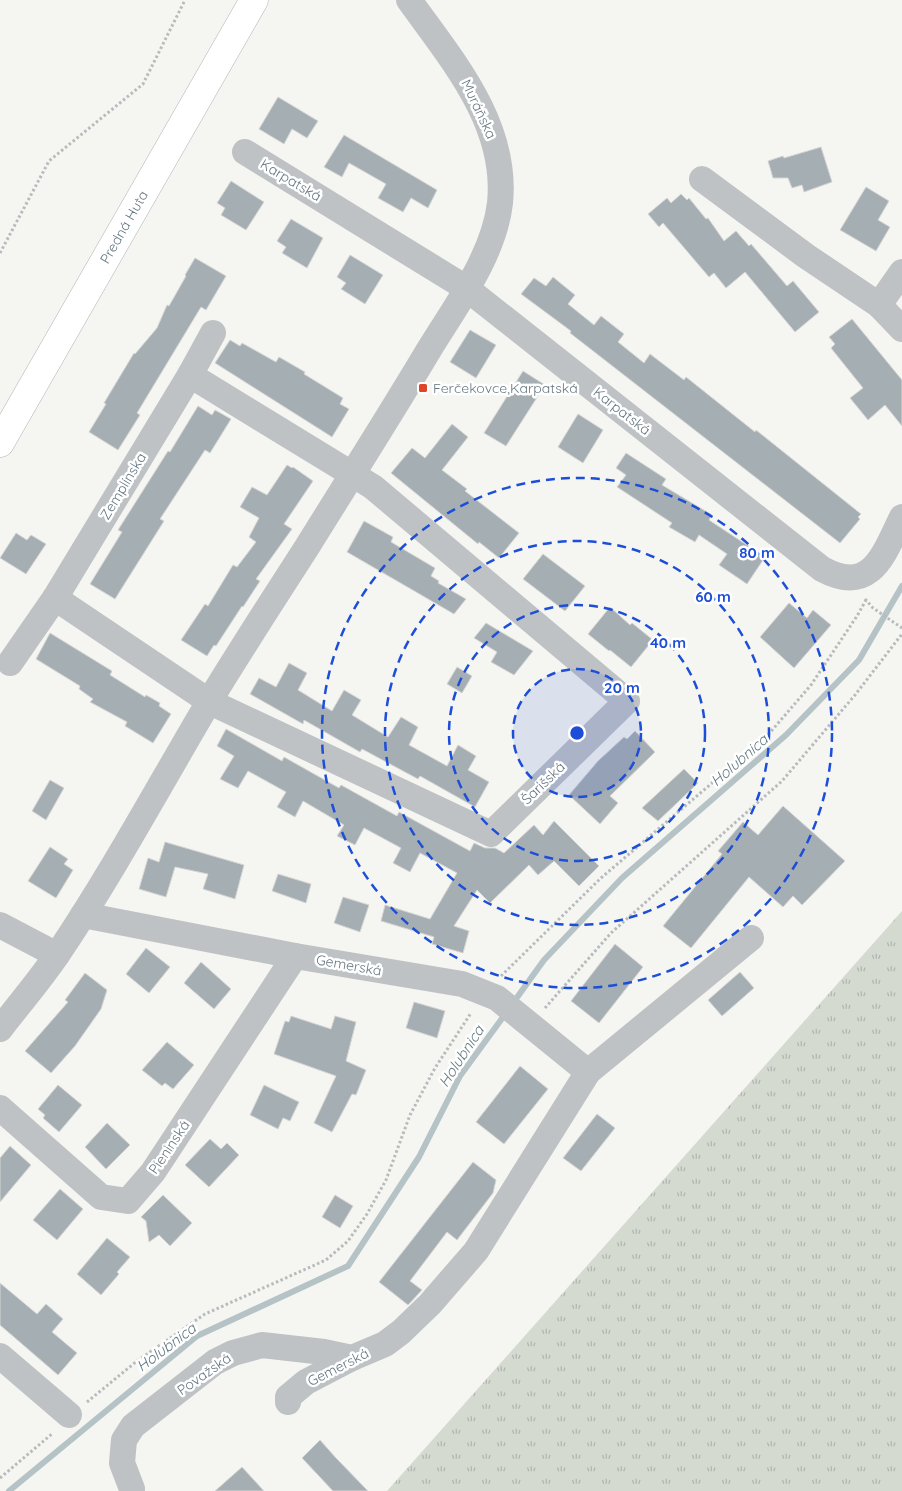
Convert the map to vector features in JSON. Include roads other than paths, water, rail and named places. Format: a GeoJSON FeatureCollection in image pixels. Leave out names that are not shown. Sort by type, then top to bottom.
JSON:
{"type":"FeatureCollection","features":[{"type":"Feature","properties":{"kind":"main road","name":"Predná Huta"},"geometry":{"type":"LineString","coordinates":[[0,443],[251,6]]}},
{"type":"Feature","properties":{"kind":"street","name":"Muráňska"},"geometry":{"type":"LineString","coordinates":[[0,1029],[57,955],[83,915],[210,702],[353,474],[490,245],[500,201],[500,172],[495,143],[482,109],[462,73],[409,0]]}},
{"type":"Feature","properties":{"kind":"street","name":"Karpatská"},"geometry":{"type":"LineString","coordinates":[[245,152],[466,288],[822,569],[835,576],[848,578],[862,575],[872,569],[880,561],[902,517]]}},
{"type":"Feature","properties":{"kind":"street"},"geometry":{"type":"LineString","coordinates":[[702,180],[806,256],[879,305],[902,329]]}},
{"type":"Feature","properties":{"kind":"street"},"geometry":{"type":"LineString","coordinates":[[879,305],[902,272]]}},
{"type":"Feature","properties":{"kind":"street","name":"Zemplínska"},"geometry":{"type":"LineString","coordinates":[[10,664],[55,598],[190,375],[213,333]]}},
{"type":"Feature","properties":{"kind":"street"},"geometry":{"type":"LineString","coordinates":[[190,375],[353,474]]}},
{"type":"Feature","properties":{"kind":"street","name":"Šarišská"},"geometry":{"type":"LineString","coordinates":[[210,702],[491,834],[627,700],[373,487],[353,474]]}},
{"type":"Feature","properties":{"kind":"street"},"geometry":{"type":"LineString","coordinates":[[55,598],[210,702]]}},
{"type":"Feature","properties":{"kind":"street","name":"Gemerská"},"geometry":{"type":"LineString","coordinates":[[83,915],[296,956],[462,984],[490,995],[588,1072]]}},
{"type":"Feature","properties":{"kind":"street"},"geometry":{"type":"LineString","coordinates":[[0,925],[57,955]]}},
{"type":"Feature","properties":{"kind":"street","name":"Gemerská"},"geometry":{"type":"LineString","coordinates":[[288,1402],[288,1397],[306,1382],[352,1358],[385,1344],[401,1332],[430,1304],[476,1251],[588,1072],[751,938]]}},
{"type":"Feature","properties":{"kind":"street","name":"Pieninská"},"geometry":{"type":"LineString","coordinates":[[0,1108],[101,1196],[128,1201],[153,1172],[296,956]]}},
{"type":"Feature","properties":{"kind":"street","name":"Považská"},"geometry":{"type":"LineString","coordinates":[[132,1489],[122,1463],[124,1440],[133,1426],[215,1362],[233,1352],[262,1346],[324,1352],[352,1358]]}},
{"type":"Feature","properties":{"kind":"street"},"geometry":{"type":"LineString","coordinates":[[0,1356],[69,1416]]}},
{"type":"Feature","properties":{"kind":"waterway","name":"Holubnica"},"geometry":{"type":"LineString","coordinates":[[513,1003],[544,960],[622,878],[786,735],[859,660],[902,586]]}},
{"type":"Feature","properties":{"kind":"waterway","name":"Holubnica"},"geometry":{"type":"LineString","coordinates":[[9,1491],[197,1336],[348,1266],[419,1157],[460,1076],[506,1013]]}},
{"type":"Feature","properties":{"kind":"place","name":"Ferčekovce,Karpatská"},"geometry":{"type":"Point","coordinates":[423,388]}}]}
